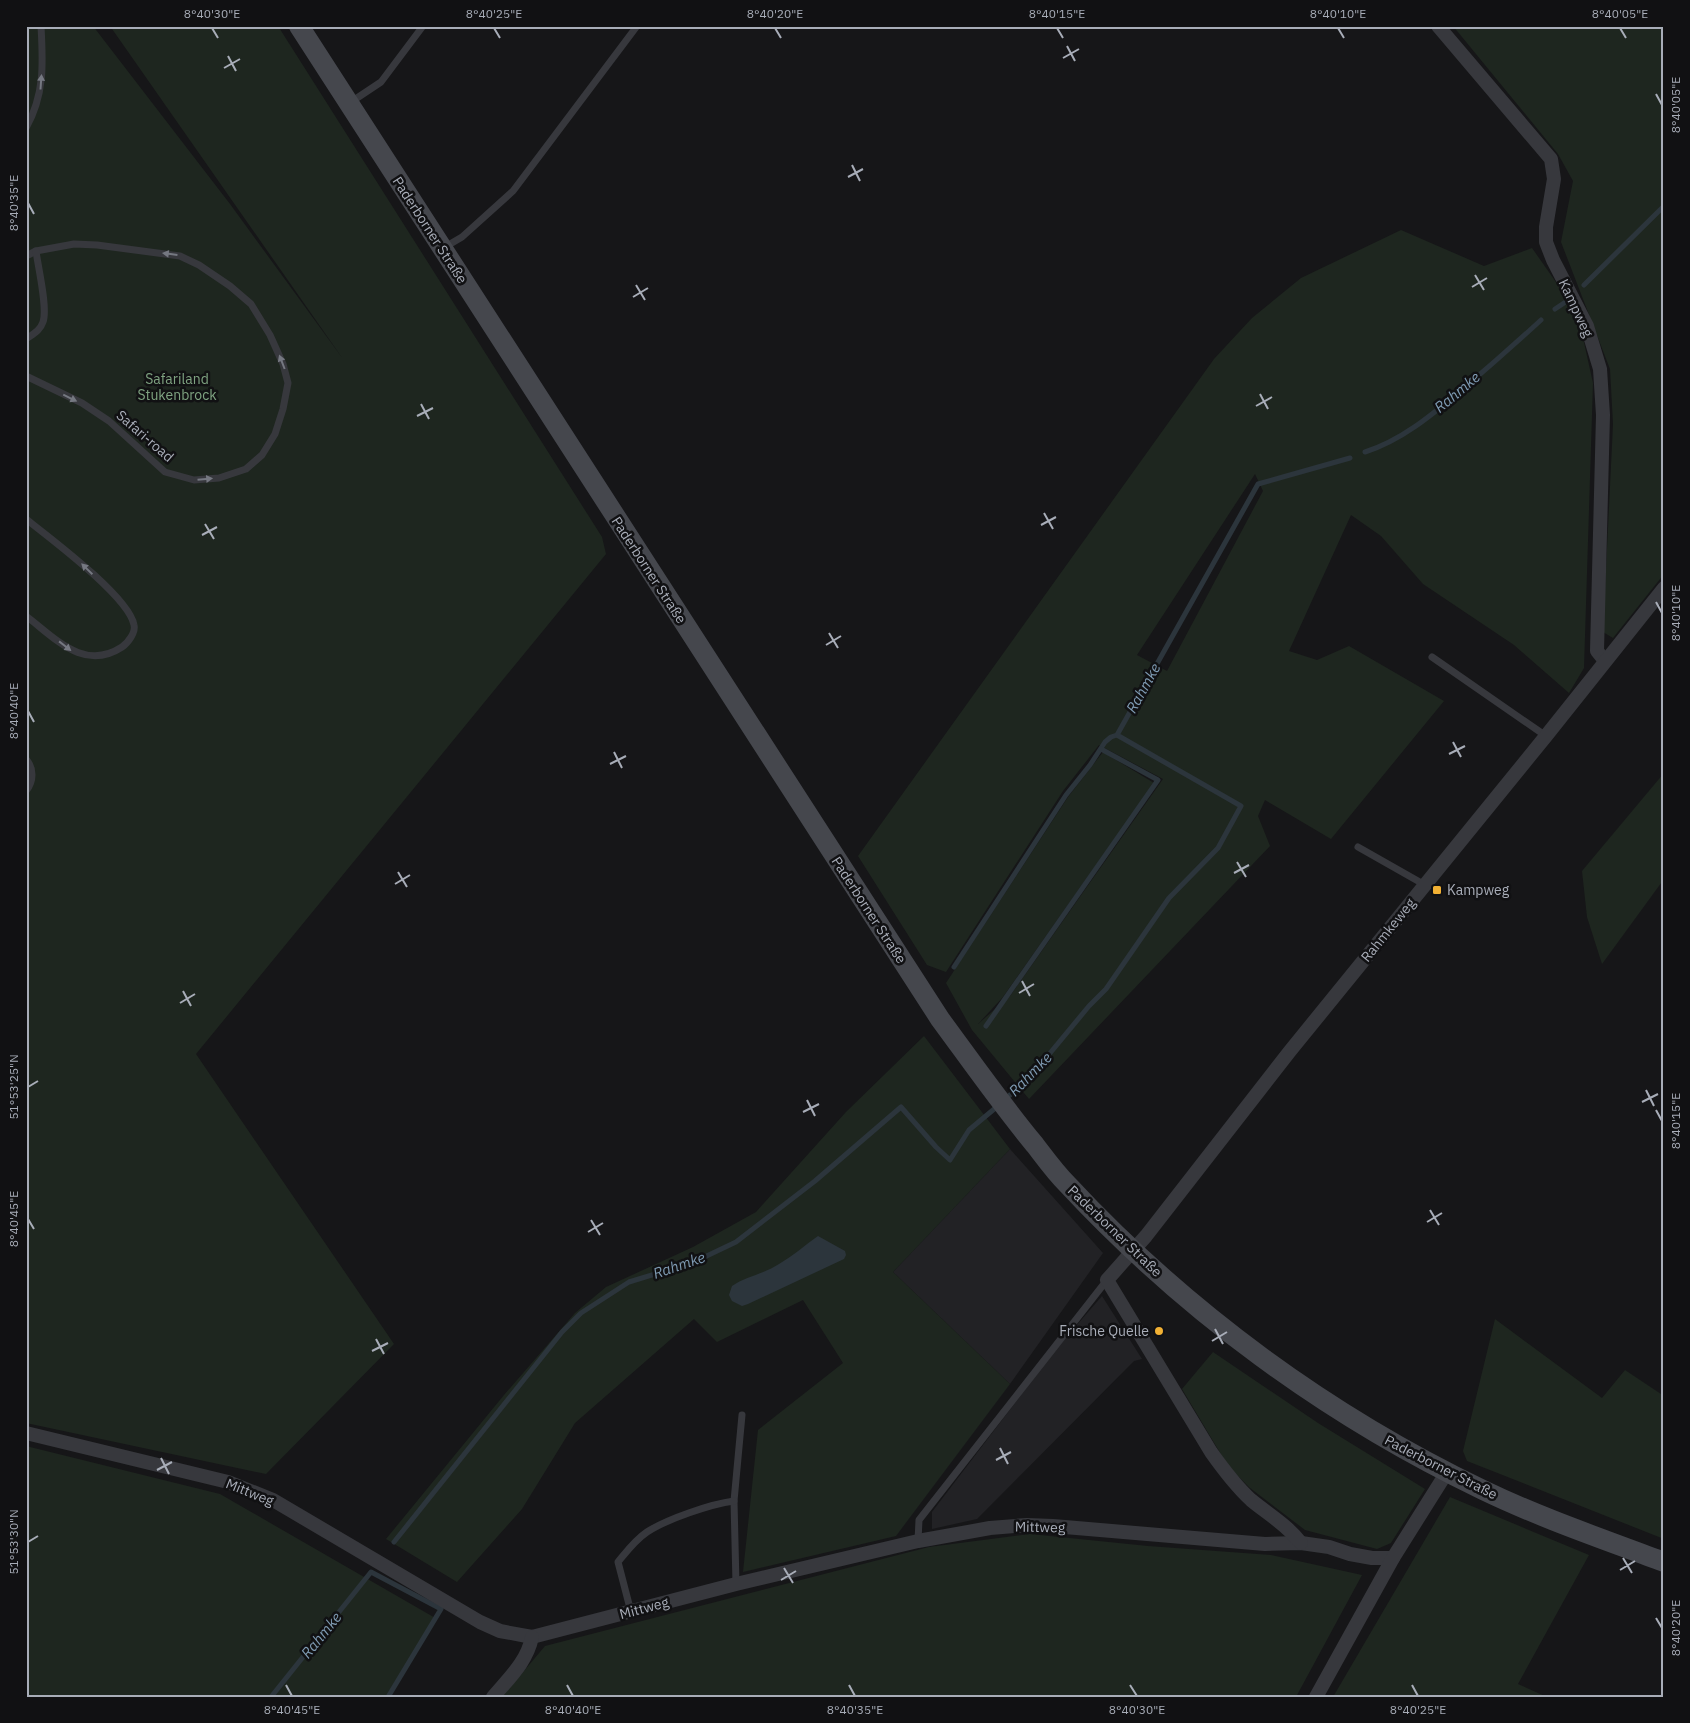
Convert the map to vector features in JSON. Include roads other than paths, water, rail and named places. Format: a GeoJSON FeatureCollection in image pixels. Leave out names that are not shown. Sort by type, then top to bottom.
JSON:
{"type":"FeatureCollection","features":[{"type":"Feature","properties":{"kind":"main road","name":"Paderborner Straße"},"geometry":{"type":"LineString","coordinates":[[299,26],[934,1011],[1010,1114],[1066,1183],[1133,1250],[1195,1304],[1269,1364],[1319,1398],[1447,1472],[1523,1508],[1664,1562]]}},
{"type":"Feature","properties":{"kind":"street","name":"Kampweg"},"geometry":{"type":"LineString","coordinates":[[1438,26],[1551,159],[1554,179],[1546,227],[1546,242],[1553,260],[1587,326],[1600,369],[1603,415],[1597,651],[1605,661]]}},
{"type":"Feature","properties":{"kind":"street","name":"Rahmkeweg"},"geometry":{"type":"LineString","coordinates":[[1133,1250],[1146,1236],[1290,1051],[1664,588]]}},
{"type":"Feature","properties":{"kind":"street"},"geometry":{"type":"LineString","coordinates":[[1133,1250],[1107,1280],[1222,1468],[1251,1499],[1291,1531],[1301,1543]]}},
{"type":"Feature","properties":{"kind":"street","name":"Mittweg"},"geometry":{"type":"LineString","coordinates":[[26,1433],[228,1482],[273,1500],[480,1622],[506,1633],[532,1637],[736,1584],[918,1541],[990,1528],[1027,1525],[1265,1544],[1301,1543],[1330,1547],[1350,1554],[1372,1558],[1392,1558]]}},
{"type":"Feature","properties":{"kind":"street"},"geometry":{"type":"LineString","coordinates":[[1316,1697],[1392,1558],[1447,1472]]}},
{"type":"Feature","properties":{"kind":"street"},"geometry":{"type":"LineString","coordinates":[[493,1697],[522,1663],[529,1650],[532,1637]]}},
{"type":"Feature","properties":{"kind":"lane"},"geometry":{"type":"LineString","coordinates":[[26,128],[35,112],[42,85],[41,26]]}},
{"type":"Feature","properties":{"kind":"lane"},"geometry":{"type":"LineString","coordinates":[[348,103],[382,82],[423,26]]}},
{"type":"Feature","properties":{"kind":"lane"},"geometry":{"type":"LineString","coordinates":[[441,249],[462,237],[513,191],[637,26]]}},
{"type":"Feature","properties":{"kind":"lane","name":"Safari-road"},"geometry":{"type":"LineString","coordinates":[[26,256],[36,251],[74,244],[97,245],[180,256],[199,265],[230,286],[251,304],[270,335],[283,364],[288,383],[283,409],[275,434],[262,455],[246,469],[219,478],[194,480],[165,472],[109,421],[82,403],[26,376]]}},
{"type":"Feature","properties":{"kind":"lane"},"geometry":{"type":"LineString","coordinates":[[26,339],[38,331],[43,322],[44,303],[36,251]]}},
{"type":"Feature","properties":{"kind":"lane"},"geometry":{"type":"LineString","coordinates":[[26,519],[74,556],[109,590],[129,613],[135,626],[133,634],[125,646],[112,653],[92,656],[73,652],[26,616]]}},
{"type":"Feature","properties":{"kind":"lane"},"geometry":{"type":"LineString","coordinates":[[1432,657],[1546,736]]}},
{"type":"Feature","properties":{"kind":"lane"},"geometry":{"type":"LineString","coordinates":[[26,758],[32,772],[30,786],[26,791]]}},
{"type":"Feature","properties":{"kind":"lane"},"geometry":{"type":"LineString","coordinates":[[1358,847],[1425,885]]}},
{"type":"Feature","properties":{"kind":"lane"},"geometry":{"type":"LineString","coordinates":[[918,1541],[919,1520],[1107,1280]]}},
{"type":"Feature","properties":{"kind":"lane"},"geometry":{"type":"LineString","coordinates":[[736,1584],[734,1502],[742,1415]]}},
{"type":"Feature","properties":{"kind":"lane"},"geometry":{"type":"LineString","coordinates":[[631,1612],[618,1562],[633,1543],[648,1531],[665,1523],[716,1503],[734,1502]]}},
{"type":"Feature","properties":{"kind":"waterway","name":"Rahmke"},"geometry":{"type":"LineString","coordinates":[[1584,285],[1664,206]]}},
{"type":"Feature","properties":{"kind":"waterway","name":"Rahmke"},"geometry":{"type":"LineString","coordinates":[[1555,309],[1564,303]]}},
{"type":"Feature","properties":{"kind":"waterway","name":"Rahmke"},"geometry":{"type":"LineString","coordinates":[[1365,452],[1405,433],[1430,416],[1541,320]]}},
{"type":"Feature","properties":{"kind":"waterway","name":"Rahmke"},"geometry":{"type":"LineString","coordinates":[[1005,1099],[1027,1081],[1089,1006],[1106,989],[1169,898],[1218,848],[1241,806],[1117,735],[1258,484],[1350,458]]}},
{"type":"Feature","properties":{"kind":"waterway"},"geometry":{"type":"LineString","coordinates":[[954,967],[1066,795],[1090,765],[1105,742],[1117,735]]}},
{"type":"Feature","properties":{"kind":"waterway","name":"Rahmke"},"geometry":{"type":"LineString","coordinates":[[986,1026],[1158,780],[1101,749]]}},
{"type":"Feature","properties":{"kind":"waterway","name":"Rahmke"},"geometry":{"type":"LineString","coordinates":[[394,1542],[562,1332],[581,1313],[629,1282],[694,1262],[736,1242],[815,1181],[901,1107],[950,1160],[969,1130],[999,1105]]}},
{"type":"Feature","properties":{"kind":"waterway"},"geometry":{"type":"LineString","coordinates":[[271,1697],[371,1572],[441,1609],[388,1697]]}},
{"type":"Feature","properties":{"kind":"place","name":"Kampweg"},"geometry":{"type":"Point","coordinates":[1437,890]}},
{"type":"Feature","properties":{"kind":"place","name":"Frische Quelle"},"geometry":{"type":"Point","coordinates":[1159,1331]}},
{"type":"Feature","properties":{"kind":"park label","name":"Safariland Stukenbrock"},"geometry":{"type":"Point","coordinates":[177,388]}}]}
